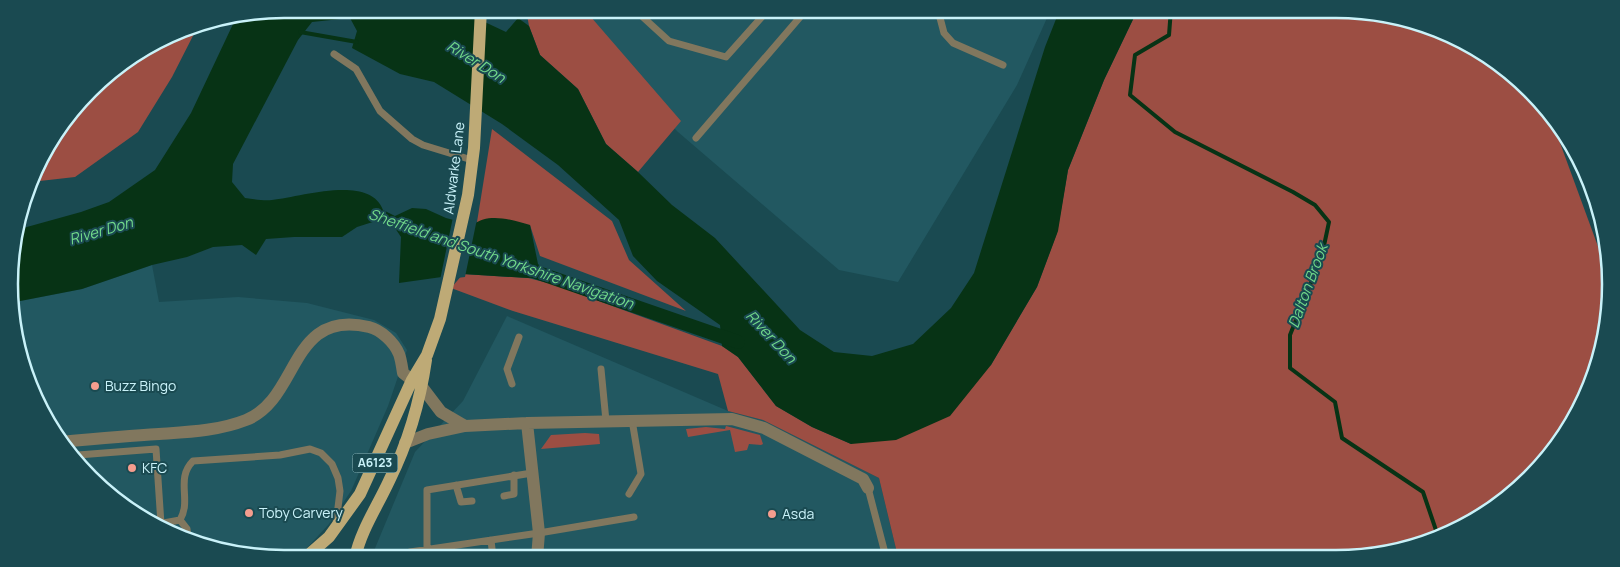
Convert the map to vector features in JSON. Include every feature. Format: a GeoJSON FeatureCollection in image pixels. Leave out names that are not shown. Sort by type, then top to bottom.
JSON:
{"type":"FeatureCollection","features":[{"type":"Feature","properties":{"kind":"main road","name":"Aldwarke Lane"},"geometry":{"type":"LineString","coordinates":[[357,550],[367,524],[390,480],[405,443],[419,404],[427,355],[440,319],[468,195],[473,154],[480,18]]}},
{"type":"Feature","properties":{"kind":"main road","name":"Aldwarke Lane"},"geometry":{"type":"LineString","coordinates":[[314,550],[329,537],[360,494],[412,380],[427,355]]}},
{"type":"Feature","properties":{"kind":"street"},"geometry":{"type":"LineString","coordinates":[[69,441],[213,429],[247,420],[268,405],[305,348],[319,332],[340,324],[358,325],[378,330],[395,348],[399,354],[403,373],[412,380]]}},
{"type":"Feature","properties":{"kind":"street"},"geometry":{"type":"LineString","coordinates":[[422,387],[440,412],[465,426]]}},
{"type":"Feature","properties":{"kind":"street"},"geometry":{"type":"LineString","coordinates":[[405,443],[428,434],[465,426],[632,420],[732,419],[764,428],[863,479],[868,488]]}},
{"type":"Feature","properties":{"kind":"street"},"geometry":{"type":"LineString","coordinates":[[527,423],[539,533],[538,550]]}},
{"type":"Feature","properties":{"kind":"lane"},"geometry":{"type":"LineString","coordinates":[[644,18],[669,41],[726,57],[761,18]]}},
{"type":"Feature","properties":{"kind":"lane"},"geometry":{"type":"LineString","coordinates":[[696,138],[798,18]]}},
{"type":"Feature","properties":{"kind":"lane"},"geometry":{"type":"LineString","coordinates":[[940,18],[944,33],[953,44],[1003,65]]}},
{"type":"Feature","properties":{"kind":"lane"},"geometry":{"type":"LineString","coordinates":[[334,54],[356,69],[380,111],[412,139],[428,147],[473,154]]}},
{"type":"Feature","properties":{"kind":"lane"},"geometry":{"type":"LineString","coordinates":[[512,384],[507,369],[519,337]]}},
{"type":"Feature","properties":{"kind":"lane"},"geometry":{"type":"LineString","coordinates":[[601,369],[606,421]]}},
{"type":"Feature","properties":{"kind":"lane"},"geometry":{"type":"LineString","coordinates":[[629,494],[641,474],[632,420]]}},
{"type":"Feature","properties":{"kind":"lane"},"geometry":{"type":"LineString","coordinates":[[80,454],[156,449],[160,519]]}},
{"type":"Feature","properties":{"kind":"lane"},"geometry":{"type":"LineString","coordinates":[[180,520],[184,512],[184,478],[186,468],[192,461],[280,455],[310,449],[321,453],[332,464],[338,478],[340,491],[336,528]]}},
{"type":"Feature","properties":{"kind":"lane"},"geometry":{"type":"LineString","coordinates":[[427,549],[427,490],[532,473]]}},
{"type":"Feature","properties":{"kind":"lane"},"geometry":{"type":"LineString","coordinates":[[504,496],[514,494],[514,475]]}},
{"type":"Feature","properties":{"kind":"lane"},"geometry":{"type":"LineString","coordinates":[[456,485],[461,502],[472,501]]}},
{"type":"Feature","properties":{"kind":"lane"},"geometry":{"type":"LineString","coordinates":[[868,488],[884,550]]}},
{"type":"Feature","properties":{"kind":"lane"},"geometry":{"type":"LineString","coordinates":[[421,550],[634,517]]}},
{"type":"Feature","properties":{"kind":"lane"},"geometry":{"type":"LineString","coordinates":[[167,523],[180,520]]}},
{"type":"Feature","properties":{"kind":"lane"},"geometry":{"type":"LineString","coordinates":[[180,520],[187,531]]}},
{"type":"Feature","properties":{"kind":"lane"},"geometry":{"type":"LineString","coordinates":[[491,540],[493,550]]}},
{"type":"Feature","properties":{"kind":"shaded area"},"geometry":{"type":"Polygon","coordinates":[[[528,18],[592,18],[681,121],[638,172],[606,144],[578,89],[540,55],[528,18]]]}},
{"type":"Feature","properties":{"kind":"shaded area"},"geometry":{"type":"Polygon","coordinates":[[[565,18],[1047,18],[1017,85],[898,282],[839,270],[678,132],[565,18]]]}},
{"type":"Feature","properties":{"kind":"shaded area"},"geometry":{"type":"Polygon","coordinates":[[[1134,18],[1354,18],[1405,27],[1454,45],[1484,62],[1525,95],[1557,135],[1601,253],[1602,301],[1593,352],[1575,401],[1558,431],[1525,472],[1484,505],[1454,522],[1422,535],[1371,547],[1336,550],[896,550],[879,478],[763,420],[728,411],[718,374],[513,311],[451,288],[463,274],[528,278],[552,284],[722,346],[738,357],[776,406],[812,427],[851,444],[991,365],[1037,287],[1057,233],[1068,170],[1104,80],[1134,18]]]}},
{"type":"Feature","properties":{"kind":"shaded area"},"geometry":{"type":"Polygon","coordinates":[[[194,33],[172,77],[138,132],[75,177],[38,181],[53,150],[72,122],[95,95],[122,72],[150,53],[194,33]]]}},
{"type":"Feature","properties":{"kind":"shaded area"},"geometry":{"type":"Polygon","coordinates":[[[492,129],[612,221],[629,260],[686,311],[540,256],[530,225],[477,222],[492,129]]]}},
{"type":"Feature","properties":{"kind":"shaded area"},"geometry":{"type":"Polygon","coordinates":[[[152,265],[159,302],[238,297],[307,303],[374,320],[396,333],[407,350],[388,406],[351,491],[329,524],[306,549],[284,550],[249,547],[198,535],[150,514],[122,495],[95,472],[62,431],[45,401],[27,352],[18,301],[82,289],[152,265]]]}},
{"type":"Feature","properties":{"kind":"shaded area"},"geometry":{"type":"Polygon","coordinates":[[[507,316],[728,411],[763,420],[879,478],[896,550],[374,550],[415,452],[463,401],[507,316]]]}},
{"type":"Feature","properties":{"kind":"shaded area"},"geometry":{"type":"Polygon","coordinates":[[[726,426],[760,435],[763,444],[749,444],[747,450],[735,452],[730,430],[688,437],[686,429],[706,427],[725,429],[726,426]]]}},
{"type":"Feature","properties":{"kind":"shaded area"},"geometry":{"type":"Polygon","coordinates":[[[599,434],[600,444],[541,449],[551,435],[599,434]]]}},
{"type":"Feature","properties":{"kind":"water","name":"River Don"},"geometry":{"type":"Polygon","coordinates":[[[266,18],[350,18],[312,22],[298,40],[233,164],[232,182],[245,198],[269,200],[316,192],[350,190],[364,193],[376,199],[383,210],[395,216],[412,208],[426,209],[446,218],[473,225],[486,219],[501,218],[530,225],[538,264],[545,270],[542,277],[528,278],[463,274],[399,283],[401,237],[393,225],[379,220],[357,227],[342,237],[266,239],[256,255],[242,245],[213,247],[187,257],[152,265],[82,289],[18,301],[18,266],[24,228],[109,202],[155,170],[191,113],[234,23],[266,18]]]}},
{"type":"Feature","properties":{"kind":"water","name":"River Don"},"geometry":{"type":"Polygon","coordinates":[[[350,18],[476,18],[506,32],[518,18],[529,26],[540,55],[578,89],[606,144],[672,205],[715,238],[800,330],[834,352],[872,356],[913,344],[951,308],[974,273],[1045,47],[1056,18],[1134,18],[1104,80],[1068,170],[1058,231],[1037,287],[991,365],[950,416],[896,440],[851,444],[812,427],[776,406],[738,357],[722,346],[720,325],[657,281],[633,256],[619,220],[558,165],[502,124],[434,82],[400,74],[352,48],[357,31],[350,18]]]}},
{"type":"Feature","properties":{"kind":"pier"},"geometry":{"type":"Polygon","coordinates":[[[453,217],[472,222],[477,219],[465,277],[440,280],[453,217]]]}},
{"type":"Feature","properties":{"kind":"waterway","name":"Dalton Brook"},"geometry":{"type":"LineString","coordinates":[[1170,18],[1169,35],[1135,55],[1130,95],[1175,132],[1293,192],[1315,205],[1329,222],[1322,255],[1290,335],[1290,368],[1335,402],[1342,438],[1423,492],[1436,530]]}},
{"type":"Feature","properties":{"kind":"waterway"},"geometry":{"type":"LineString","coordinates":[[300,32],[357,42]]}},
{"type":"Feature","properties":{"kind":"waterway","name":"Sheffield and South Yorkshire Navigation"},"geometry":{"type":"LineString","coordinates":[[527,269],[738,342]]}},
{"type":"Feature","properties":{"kind":"place","name":"Buzz Bingo"},"geometry":{"type":"Point","coordinates":[95,386]}},
{"type":"Feature","properties":{"kind":"place","name":"KFC"},"geometry":{"type":"Point","coordinates":[132,468]}},
{"type":"Feature","properties":{"kind":"place","name":"Toby Carvery"},"geometry":{"type":"Point","coordinates":[249,513]}},
{"type":"Feature","properties":{"kind":"place","name":"Asda"},"geometry":{"type":"Point","coordinates":[772,514]}}]}
